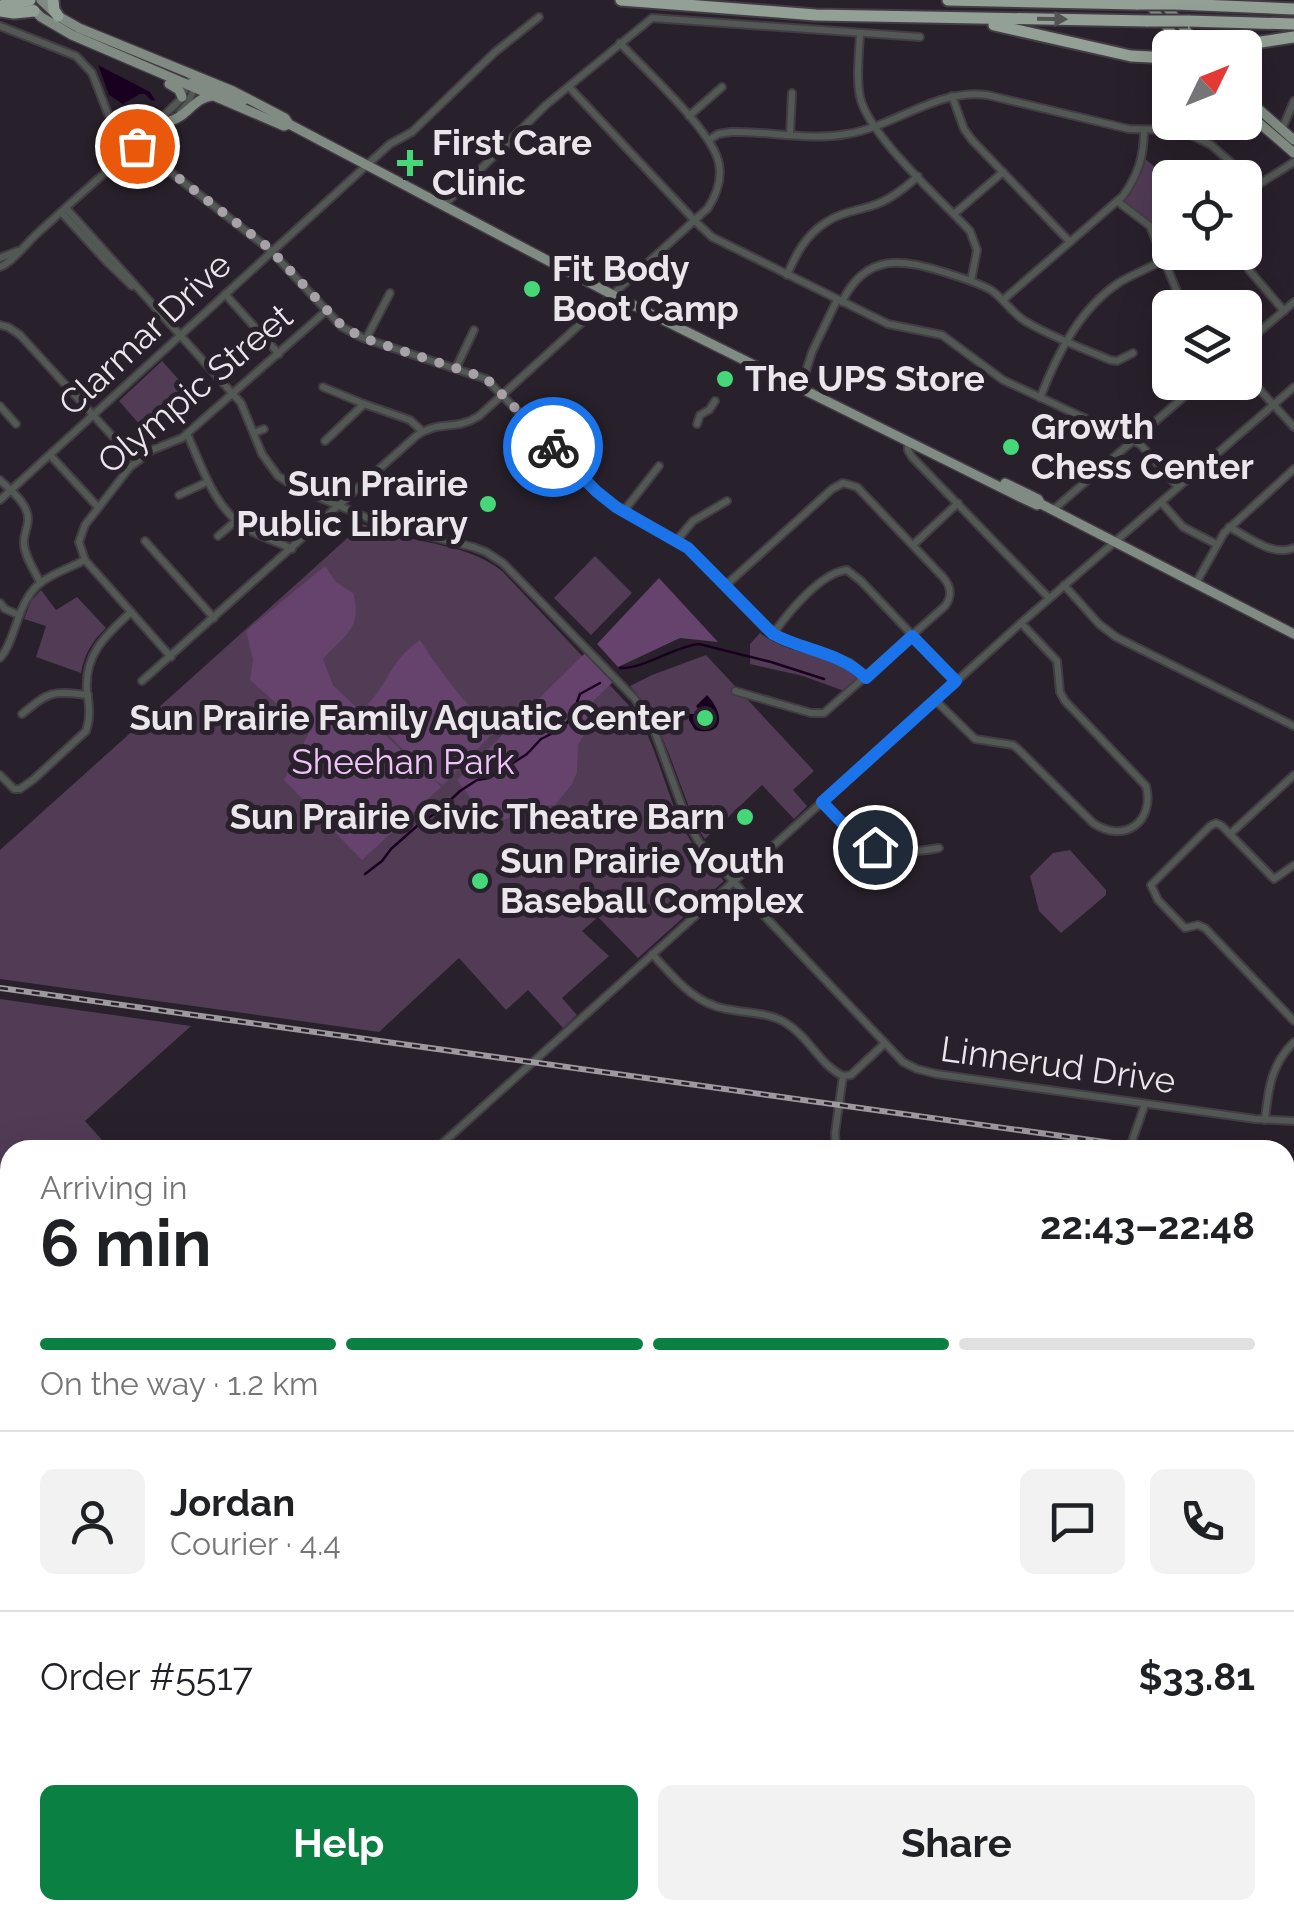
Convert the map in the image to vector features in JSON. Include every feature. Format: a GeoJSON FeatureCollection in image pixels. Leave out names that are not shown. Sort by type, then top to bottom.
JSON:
{"type":"FeatureCollection","features":[{"type":"Feature","properties":{"kind":"highway"},"geometry":{"type":"LineString","coordinates":[[53,0],[58,16]]}},
{"type":"Feature","properties":{"kind":"highway"},"geometry":{"type":"LineString","coordinates":[[621,0],[772,13],[1294,24]]}},
{"type":"Feature","properties":{"kind":"highway"},"geometry":{"type":"LineString","coordinates":[[948,0],[1142,2],[1294,10]]}},
{"type":"Feature","properties":{"kind":"highway"},"geometry":{"type":"LineString","coordinates":[[0,8],[31,2]]}},
{"type":"Feature","properties":{"kind":"highway"},"geometry":{"type":"LineString","coordinates":[[920,18],[986,23],[1131,56],[1152,57]]}},
{"type":"Feature","properties":{"kind":"highway"},"geometry":{"type":"LineString","coordinates":[[1262,42],[1294,38]]}},
{"type":"Feature","properties":{"kind":"main road"},"geometry":{"type":"LineString","coordinates":[[1160,0],[1186,30]]}},
{"type":"Feature","properties":{"kind":"main road"},"geometry":{"type":"LineString","coordinates":[[31,2],[193,81],[212,96],[284,126],[288,124]]}},
{"type":"Feature","properties":{"kind":"main road"},"geometry":{"type":"LineString","coordinates":[[31,2],[56,27],[138,64],[247,98],[285,118],[288,124],[612,294],[1018,496],[1042,504]]}},
{"type":"Feature","properties":{"kind":"main road"},"geometry":{"type":"LineString","coordinates":[[1142,2],[1168,30]]}},
{"type":"Feature","properties":{"kind":"main road"},"geometry":{"type":"LineString","coordinates":[[87,42],[95,50],[174,86],[180,90],[181,99]]}},
{"type":"Feature","properties":{"kind":"main road"},"geometry":{"type":"LineString","coordinates":[[170,121],[201,98],[212,96]]}},
{"type":"Feature","properties":{"kind":"main road"},"geometry":{"type":"LineString","coordinates":[[1262,112],[1294,140]]}},
{"type":"Feature","properties":{"kind":"main road"},"geometry":{"type":"LineString","coordinates":[[1262,126],[1294,153]]}},
{"type":"Feature","properties":{"kind":"main road"},"geometry":{"type":"LineString","coordinates":[[831,402],[839,402],[1038,499],[1294,634]]}},
{"type":"Feature","properties":{"kind":"street","name":"Clarmar Drive"},"geometry":{"type":"LineString","coordinates":[[0,500],[390,144],[412,132],[494,52],[539,16]]}},
{"type":"Feature","properties":{"kind":"street"},"geometry":{"type":"LineString","coordinates":[[444,205],[537,113],[654,18],[920,38]]}},
{"type":"Feature","properties":{"kind":"street"},"geometry":{"type":"LineString","coordinates":[[0,26],[83,62],[92,73],[108,114],[137,146],[272,251],[342,326],[419,358],[486,378],[596,491],[624,512],[688,548],[773,634],[838,658],[866,678]]}},
{"type":"Feature","properties":{"kind":"street"},"geometry":{"type":"LineString","coordinates":[[860,34],[859,90],[864,112],[975,240],[977,262],[971,281]]}},
{"type":"Feature","properties":{"kind":"street"},"geometry":{"type":"LineString","coordinates":[[142,682],[422,431],[438,425],[464,424],[479,416],[708,208],[718,187],[720,164],[709,140],[620,43]]}},
{"type":"Feature","properties":{"kind":"street"},"geometry":{"type":"LineString","coordinates":[[170,121],[193,81]]}},
{"type":"Feature","properties":{"kind":"street"},"geometry":{"type":"LineString","coordinates":[[151,132],[186,106],[193,81]]}},
{"type":"Feature","properties":{"kind":"street"},"geometry":{"type":"LineString","coordinates":[[568,86],[696,222],[724,244],[888,324],[942,335],[1003,380],[1134,440],[1178,487]]}},
{"type":"Feature","properties":{"kind":"street"},"geometry":{"type":"LineString","coordinates":[[689,116],[722,87]]}},
{"type":"Feature","properties":{"kind":"street"},"geometry":{"type":"LineString","coordinates":[[790,134],[792,93]]}},
{"type":"Feature","properties":{"kind":"street"},"geometry":{"type":"LineString","coordinates":[[709,140],[731,132],[849,134],[952,96],[971,93],[1129,129],[1172,130],[1197,137],[1228,160]]}},
{"type":"Feature","properties":{"kind":"street"},"geometry":{"type":"LineString","coordinates":[[952,96],[967,133],[1070,242]]}},
{"type":"Feature","properties":{"kind":"street"},"geometry":{"type":"LineString","coordinates":[[0,267],[8,264],[137,146],[181,99]]}},
{"type":"Feature","properties":{"kind":"street"},"geometry":{"type":"LineString","coordinates":[[1282,129],[1294,101]]}},
{"type":"Feature","properties":{"kind":"street"},"geometry":{"type":"LineString","coordinates":[[1002,300],[1118,201],[1137,174],[1144,130]]}},
{"type":"Feature","properties":{"kind":"street"},"geometry":{"type":"LineString","coordinates":[[1262,182],[1294,162]]}},
{"type":"Feature","properties":{"kind":"street"},"geometry":{"type":"LineString","coordinates":[[954,214],[1003,172]]}},
{"type":"Feature","properties":{"kind":"street"},"geometry":{"type":"LineString","coordinates":[[787,275],[807,238],[825,222],[891,198],[918,176]]}},
{"type":"Feature","properties":{"kind":"street"},"geometry":{"type":"LineString","coordinates":[[1118,201],[1152,231]]}},
{"type":"Feature","properties":{"kind":"street","name":"Linnerud Drive"},"geometry":{"type":"LineString","coordinates":[[64,210],[232,392],[278,476],[392,528],[479,549],[503,563],[644,712],[693,833],[709,854],[906,1064],[928,1073],[1294,1122]]}},
{"type":"Feature","properties":{"kind":"street"},"geometry":{"type":"LineString","coordinates":[[0,258],[18,251]]}},
{"type":"Feature","properties":{"kind":"street"},"geometry":{"type":"LineString","coordinates":[[801,386],[812,352],[839,301],[856,279],[888,262],[913,262],[971,281],[992,291],[1026,322],[1110,360],[1133,353]]}},
{"type":"Feature","properties":{"kind":"street"},"geometry":{"type":"LineString","coordinates":[[1040,398],[1067,341],[1085,314],[1105,294],[1152,265]]}},
{"type":"Feature","properties":{"kind":"street"},"geometry":{"type":"LineString","coordinates":[[1249,270],[1284,311]]}},
{"type":"Feature","properties":{"kind":"street"},"geometry":{"type":"LineString","coordinates":[[366,338],[390,293]]}},
{"type":"Feature","properties":{"kind":"street"},"geometry":{"type":"LineString","coordinates":[[225,294],[279,354]]}},
{"type":"Feature","properties":{"kind":"street"},"geometry":{"type":"LineString","coordinates":[[1262,330],[1294,302]]}},
{"type":"Feature","properties":{"kind":"street","name":"Olympic Street"},"geometry":{"type":"LineString","coordinates":[[84,560],[80,533],[135,462],[188,434],[326,311]]}},
{"type":"Feature","properties":{"kind":"street"},"geometry":{"type":"LineString","coordinates":[[0,324],[20,335],[135,462]]}},
{"type":"Feature","properties":{"kind":"street"},"geometry":{"type":"LineString","coordinates":[[456,368],[474,330]]}},
{"type":"Feature","properties":{"kind":"street"},"geometry":{"type":"LineString","coordinates":[[324,387],[410,420],[422,431]]}},
{"type":"Feature","properties":{"kind":"street"},"geometry":{"type":"LineString","coordinates":[[446,1140],[934,700],[1294,387]]}},
{"type":"Feature","properties":{"kind":"street"},"geometry":{"type":"LineString","coordinates":[[1262,393],[1294,427]]}},
{"type":"Feature","properties":{"kind":"street"},"geometry":{"type":"LineString","coordinates":[[1053,510],[1180,400]]}},
{"type":"Feature","properties":{"kind":"street"},"geometry":{"type":"LineString","coordinates":[[697,424],[714,401]]}},
{"type":"Feature","properties":{"kind":"street"},"geometry":{"type":"LineString","coordinates":[[325,441],[364,404]]}},
{"type":"Feature","properties":{"kind":"street"},"geometry":{"type":"LineString","coordinates":[[0,406],[16,424]]}},
{"type":"Feature","properties":{"kind":"street"},"geometry":{"type":"LineString","coordinates":[[254,433],[264,429]]}},
{"type":"Feature","properties":{"kind":"street"},"geometry":{"type":"LineString","coordinates":[[188,434],[212,491],[237,520],[292,549]]}},
{"type":"Feature","properties":{"kind":"street"},"geometry":{"type":"LineString","coordinates":[[908,442],[908,452],[926,464],[958,504],[1049,598]]}},
{"type":"Feature","properties":{"kind":"street"},"geometry":{"type":"LineString","coordinates":[[50,455],[98,506]]}},
{"type":"Feature","properties":{"kind":"street"},"geometry":{"type":"LineString","coordinates":[[624,512],[659,466]]}},
{"type":"Feature","properties":{"kind":"street"},"geometry":{"type":"LineString","coordinates":[[1196,584],[1229,527],[1294,470]]}},
{"type":"Feature","properties":{"kind":"street"},"geometry":{"type":"LineString","coordinates":[[0,480],[27,512],[24,542],[40,582]]}},
{"type":"Feature","properties":{"kind":"street"},"geometry":{"type":"LineString","coordinates":[[178,495],[207,482]]}},
{"type":"Feature","properties":{"kind":"street"},"geometry":{"type":"LineString","coordinates":[[724,586],[832,488],[843,483],[862,491],[950,589],[945,606],[831,709],[818,714],[736,691]]}},
{"type":"Feature","properties":{"kind":"street"},"geometry":{"type":"LineString","coordinates":[[677,540],[694,521],[727,501]]}},
{"type":"Feature","properties":{"kind":"street"},"geometry":{"type":"LineString","coordinates":[[1161,502],[1182,527],[1216,544]]}},
{"type":"Feature","properties":{"kind":"street"},"geometry":{"type":"LineString","coordinates":[[913,545],[958,504]]}},
{"type":"Feature","properties":{"kind":"street"},"geometry":{"type":"LineString","coordinates":[[218,536],[237,520]]}},
{"type":"Feature","properties":{"kind":"street"},"geometry":{"type":"LineString","coordinates":[[1229,527],[1273,550],[1294,549]]}},
{"type":"Feature","properties":{"kind":"street"},"geometry":{"type":"LineString","coordinates":[[145,541],[214,618]]}},
{"type":"Feature","properties":{"kind":"street"},"geometry":{"type":"LineString","coordinates":[[0,658],[7,650],[28,593],[40,582],[84,560],[171,657]]}},
{"type":"Feature","properties":{"kind":"street"},"geometry":{"type":"LineString","coordinates":[[773,634],[792,610],[832,574],[838,570],[852,572],[956,681]]}},
{"type":"Feature","properties":{"kind":"street"},"geometry":{"type":"LineString","coordinates":[[1064,585],[1112,634],[1294,726]]}},
{"type":"Feature","properties":{"kind":"street"},"geometry":{"type":"LineString","coordinates":[[0,603],[19,615]]}},
{"type":"Feature","properties":{"kind":"street"},"geometry":{"type":"LineString","coordinates":[[0,774],[18,789],[26,786],[86,730],[90,720],[87,674],[92,655],[131,612]]}},
{"type":"Feature","properties":{"kind":"street"},"geometry":{"type":"LineString","coordinates":[[934,700],[975,739],[1013,745],[1102,829],[1119,832],[1138,823],[1148,802],[1146,786],[1064,701],[1057,661],[1021,623]]}},
{"type":"Feature","properties":{"kind":"street"},"geometry":{"type":"LineString","coordinates":[[22,714],[54,692],[88,695]]}},
{"type":"Feature","properties":{"kind":"street"},"geometry":{"type":"LineString","coordinates":[[1230,834],[1294,775]]}},
{"type":"Feature","properties":{"kind":"street"},"geometry":{"type":"LineString","coordinates":[[822,802],[852,833],[875,847],[912,852],[939,848]]}},
{"type":"Feature","properties":{"kind":"street"},"geometry":{"type":"LineString","coordinates":[[1294,866],[1274,880],[1216,823],[1151,886],[1158,900],[1185,928],[1205,928],[1294,1021]]}},
{"type":"Feature","properties":{"kind":"street"},"geometry":{"type":"LineString","coordinates":[[652,954],[703,1002],[766,1015],[790,1026],[843,1076],[851,1075],[884,1044]]}},
{"type":"Feature","properties":{"kind":"street"},"geometry":{"type":"LineString","coordinates":[[1265,1120],[1273,1070],[1294,1042]]}},
{"type":"Feature","properties":{"kind":"street"},"geometry":{"type":"LineString","coordinates":[[835,1140],[843,1076]]}},
{"type":"Feature","properties":{"kind":"street"},"geometry":{"type":"LineString","coordinates":[[1132,1140],[1145,1104]]}},
{"type":"Feature","properties":{"kind":"green space"},"geometry":{"type":"Polygon","coordinates":[[[1143,157],[1152,165],[1152,232],[1117,201],[1143,157]]]}},
{"type":"Feature","properties":{"kind":"green space"},"geometry":{"type":"Polygon","coordinates":[[[162,361],[190,392],[169,411],[183,430],[167,413],[141,426],[119,401],[162,361]]]}},
{"type":"Feature","properties":{"kind":"green space","name":"Sheehan Park"},"geometry":{"type":"Polygon","coordinates":[[[363,524],[471,554],[502,571],[636,713],[681,823],[697,850],[724,881],[638,958],[598,917],[582,931],[609,956],[562,998],[577,1015],[563,1028],[528,990],[506,1010],[459,958],[379,1032],[0,979],[0,850],[363,524]]]}},
{"type":"Feature","properties":{"kind":"green space"},"geometry":{"type":"Polygon","coordinates":[[[595,556],[632,593],[591,635],[554,598],[595,556]]]}},
{"type":"Feature","properties":{"kind":"green space"},"geometry":{"type":"Polygon","coordinates":[[[325,566],[336,582],[353,593],[356,615],[345,637],[323,659],[333,685],[426,774],[372,717],[368,704],[402,655],[420,640],[454,688],[494,732],[443,785],[434,780],[441,787],[362,860],[284,780],[309,733],[250,680],[253,659],[246,631],[325,566]]]}},
{"type":"Feature","properties":{"kind":"green space"},"geometry":{"type":"Polygon","coordinates":[[[659,578],[718,642],[680,638],[618,667],[597,644],[659,578]]]}},
{"type":"Feature","properties":{"kind":"green space"},"geometry":{"type":"Polygon","coordinates":[[[41,590],[56,610],[77,597],[106,628],[89,649],[81,673],[36,657],[46,626],[24,619],[31,601],[41,590]]]}},
{"type":"Feature","properties":{"kind":"green space"},"geometry":{"type":"Polygon","coordinates":[[[760,633],[836,664],[858,679],[844,691],[803,676],[750,664],[750,644],[760,633]]]}},
{"type":"Feature","properties":{"kind":"green space"},"geometry":{"type":"Polygon","coordinates":[[[585,653],[613,682],[594,700],[591,725],[578,744],[577,772],[572,784],[555,805],[533,807],[504,820],[473,801],[457,780],[585,653]]]}},
{"type":"Feature","properties":{"kind":"green space"},"geometry":{"type":"Polygon","coordinates":[[[706,655],[814,771],[793,790],[807,806],[794,819],[762,785],[705,839],[702,835],[654,720],[630,686],[706,655]]]}},
{"type":"Feature","properties":{"kind":"green space"},"geometry":{"type":"Polygon","coordinates":[[[1070,850],[1106,890],[1106,895],[1061,933],[1039,911],[1030,876],[1053,853],[1070,850]]]}},
{"type":"Feature","properties":{"kind":"green space"},"geometry":{"type":"Polygon","coordinates":[[[0,999],[191,1026],[85,1121],[102,1140],[0,1140],[0,999]]]}},
{"type":"Feature","properties":{"kind":"shaded area"},"geometry":{"type":"Polygon","coordinates":[[[98,65],[150,92],[155,100],[140,94],[123,104],[109,95],[98,65]]]}},
{"type":"Feature","properties":{"kind":"shaded area"},"geometry":{"type":"Polygon","coordinates":[[[707,695],[717,709],[719,722],[712,730],[695,730],[689,714],[696,714],[698,720],[703,715],[696,706],[707,695]]]}},
{"type":"Feature","properties":{"kind":"waterway"},"geometry":{"type":"LineString","coordinates":[[620,668],[699,644],[824,679]]}},
{"type":"Feature","properties":{"kind":"waterway"},"geometry":{"type":"LineString","coordinates":[[365,874],[460,791],[477,780],[489,778],[527,754],[541,739],[563,728],[580,694],[600,683]]}},
{"type":"Feature","properties":{"kind":"railway"},"geometry":{"type":"LineString","coordinates":[[0,988],[1090,1140]]}},
{"type":"Feature","properties":{"kind":"way so far"},"geometry":{"type":"LineString","coordinates":[[137,146],[269,248],[348,331],[486,378],[553,447]]}},
{"type":"Feature","properties":{"kind":"place","name":"First Care Clinic"},"geometry":{"type":"Point","coordinates":[410,163]}},
{"type":"Feature","properties":{"kind":"place","name":"Fit Body Boot Camp"},"geometry":{"type":"Point","coordinates":[532,289]}},
{"type":"Feature","properties":{"kind":"place","name":"The UPS Store"},"geometry":{"type":"Point","coordinates":[725,379]}},
{"type":"Feature","properties":{"kind":"place","name":"Growth Chess Center"},"geometry":{"type":"Point","coordinates":[1011,447]}},
{"type":"Feature","properties":{"kind":"place","name":"Sun Prairie Public Library"},"geometry":{"type":"Point","coordinates":[488,504]}},
{"type":"Feature","properties":{"kind":"place","name":"Sun Prairie Family Aquatic Center"},"geometry":{"type":"Point","coordinates":[705,718]}},
{"type":"Feature","properties":{"kind":"place","name":"Sun Prairie Civic Theatre Barn"},"geometry":{"type":"Point","coordinates":[745,817]}},
{"type":"Feature","properties":{"kind":"place","name":"Sun Prairie Youth Baseball Complex"},"geometry":{"type":"Point","coordinates":[480,881]}},
{"type":"Feature","properties":{"kind":"route"},"geometry":{"type":"LineString","coordinates":[[553,447],[616,507],[688,548],[773,634],[838,658],[866,678],[912,636],[956,681],[822,802],[852,833],[875,847]]}}]}
